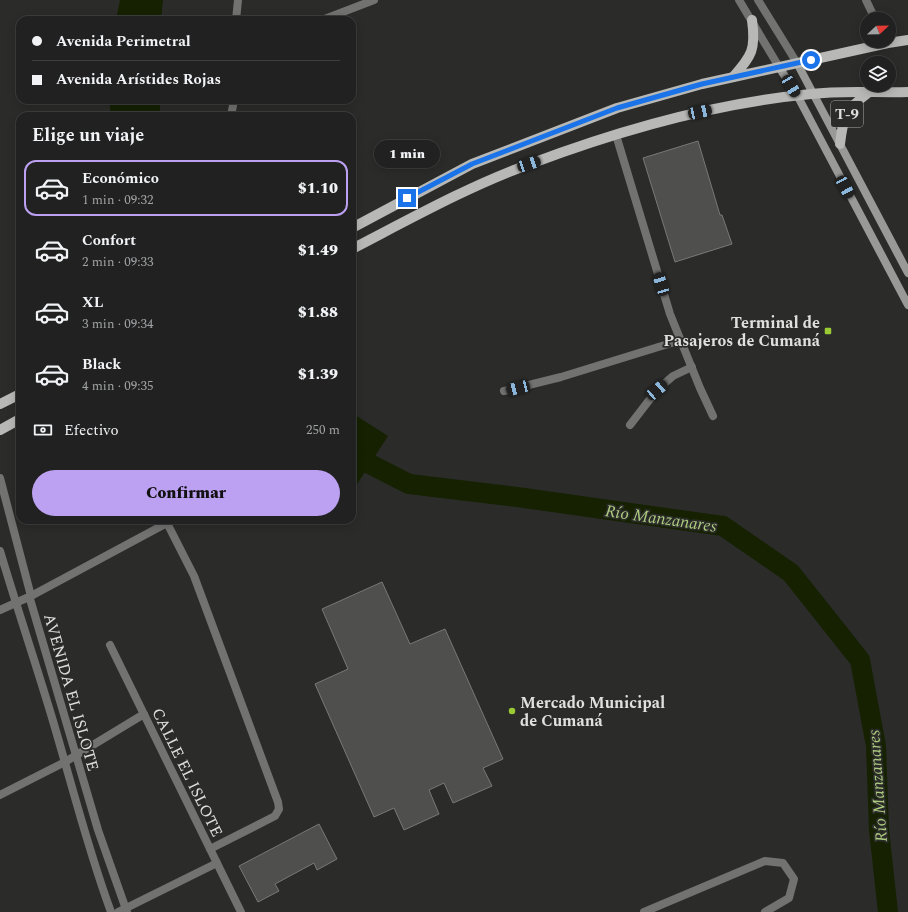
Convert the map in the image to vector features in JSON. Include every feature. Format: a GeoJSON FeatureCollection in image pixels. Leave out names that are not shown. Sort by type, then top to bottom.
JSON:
{"type":"FeatureCollection","features":[{"type":"Feature","properties":{"kind":"main road"},"geometry":{"type":"LineString","coordinates":[[734,77],[748,60],[751,53],[754,42],[752,20]]}},
{"type":"Feature","properties":{"kind":"main road"},"geometry":{"type":"LineString","coordinates":[[896,41],[908,40]]}},
{"type":"Feature","properties":{"kind":"main road"},"geometry":{"type":"LineString","coordinates":[[356,226],[472,164],[617,108],[702,84],[861,48]]}},
{"type":"Feature","properties":{"kind":"main road"},"geometry":{"type":"LineString","coordinates":[[797,63],[908,273]]}},
{"type":"Feature","properties":{"kind":"main road"},"geometry":{"type":"LineString","coordinates":[[779,67],[797,95],[908,305]]}},
{"type":"Feature","properties":{"kind":"main road","name":"T-9"},"geometry":{"type":"LineString","coordinates":[[356,247],[448,199],[529,164],[616,135],[728,106],[797,95],[813,93],[908,92]]}},
{"type":"Feature","properties":{"kind":"main road","name":"T-9"},"geometry":{"type":"LineString","coordinates":[[840,144],[842,128],[848,113],[855,103],[868,93]]}},
{"type":"Feature","properties":{"kind":"main road"},"geometry":{"type":"LineString","coordinates":[[0,404],[16,396]]}},
{"type":"Feature","properties":{"kind":"main road"},"geometry":{"type":"LineString","coordinates":[[0,430],[16,421]]}},
{"type":"Feature","properties":{"kind":"street"},"geometry":{"type":"LineString","coordinates":[[236,16],[238,0]]}},
{"type":"Feature","properties":{"kind":"street"},"geometry":{"type":"LineString","coordinates":[[332,16],[374,0]]}},
{"type":"Feature","properties":{"kind":"street"},"geometry":{"type":"LineString","coordinates":[[739,0],[779,67]]}},
{"type":"Feature","properties":{"kind":"street"},"geometry":{"type":"LineString","coordinates":[[758,0],[797,63]]}},
{"type":"Feature","properties":{"kind":"street"},"geometry":{"type":"LineString","coordinates":[[866,0],[872,12]]}},
{"type":"Feature","properties":{"kind":"street"},"geometry":{"type":"LineString","coordinates":[[616,135],[670,314],[714,416]]}},
{"type":"Feature","properties":{"kind":"street"},"geometry":{"type":"LineString","coordinates":[[504,391],[561,377],[680,340]]}},
{"type":"Feature","properties":{"kind":"street"},"geometry":{"type":"LineString","coordinates":[[630,425],[657,390],[673,376],[692,368]]}},
{"type":"Feature","properties":{"kind":"street","name":"AVENIDA EL ISLOTE"},"geometry":{"type":"LineString","coordinates":[[0,478],[31,596],[30,600],[123,911]]}},
{"type":"Feature","properties":{"kind":"street"},"geometry":{"type":"LineString","coordinates":[[0,610],[31,596],[165,524]]}},
{"type":"Feature","properties":{"kind":"street"},"geometry":{"type":"LineString","coordinates":[[168,524],[194,576],[278,802],[279,809],[275,816],[210,849]]}},
{"type":"Feature","properties":{"kind":"street","name":"AVENIDA EL ISLOTE"},"geometry":{"type":"LineString","coordinates":[[0,551],[65,762],[100,884],[111,912]]}},
{"type":"Feature","properties":{"kind":"street","name":"CALLE EL ISLOTE"},"geometry":{"type":"LineString","coordinates":[[110,645],[241,912]]}},
{"type":"Feature","properties":{"kind":"street"},"geometry":{"type":"LineString","coordinates":[[0,795],[65,762],[144,714]]}},
{"type":"Feature","properties":{"kind":"street"},"geometry":{"type":"LineString","coordinates":[[644,912],[765,861],[783,863],[794,879],[789,898],[765,912]]}},
{"type":"Feature","properties":{"kind":"street"},"geometry":{"type":"LineString","coordinates":[[123,911],[217,862]]}},
{"type":"Feature","properties":{"kind":"shaded area"},"geometry":{"type":"Polygon","coordinates":[[[120,0],[163,0],[161,16],[117,16],[120,0]]]}},
{"type":"Feature","properties":{"kind":"shaded area"},"geometry":{"type":"Polygon","coordinates":[[[110,104],[160,104],[160,112],[110,112],[110,104]]]}},
{"type":"Feature","properties":{"kind":"shaded area"},"geometry":{"type":"Polygon","coordinates":[[[356,416],[388,436],[356,486],[356,416]]]}},
{"type":"Feature","properties":{"kind":"building"},"geometry":{"type":"Polygon","coordinates":[[[698,141],[720,215],[722,215],[732,244],[675,262],[643,158],[698,141]]]}},
{"type":"Feature","properties":{"kind":"building"},"geometry":{"type":"Polygon","coordinates":[[[382,582],[410,644],[445,629],[503,759],[483,768],[492,786],[453,803],[444,783],[429,790],[439,814],[404,830],[394,808],[374,817],[315,684],[348,669],[322,609],[382,582]]]}},
{"type":"Feature","properties":{"kind":"building"},"geometry":{"type":"Polygon","coordinates":[[[319,824],[337,859],[317,870],[314,863],[275,884],[279,891],[258,902],[239,866],[319,824]]]}},
{"type":"Feature","properties":{"kind":"waterway","name":"Río Manzanares"},"geometry":{"type":"LineString","coordinates":[[356,457],[409,484],[517,497],[723,526],[791,573],[860,660],[876,746],[879,830],[888,912]]}},
{"type":"Feature","properties":{"kind":"place","name":"Terminal de Pasajeros de Cumaná"},"geometry":{"type":"Point","coordinates":[828,331]}},
{"type":"Feature","properties":{"kind":"place","name":"Mercado Municipal de Cumaná"},"geometry":{"type":"Point","coordinates":[512,711]}},
{"type":"Feature","properties":{"kind":"route"},"geometry":{"type":"LineString","coordinates":[[407,198],[472,164],[617,108],[702,84],[811,60]]}}]}
